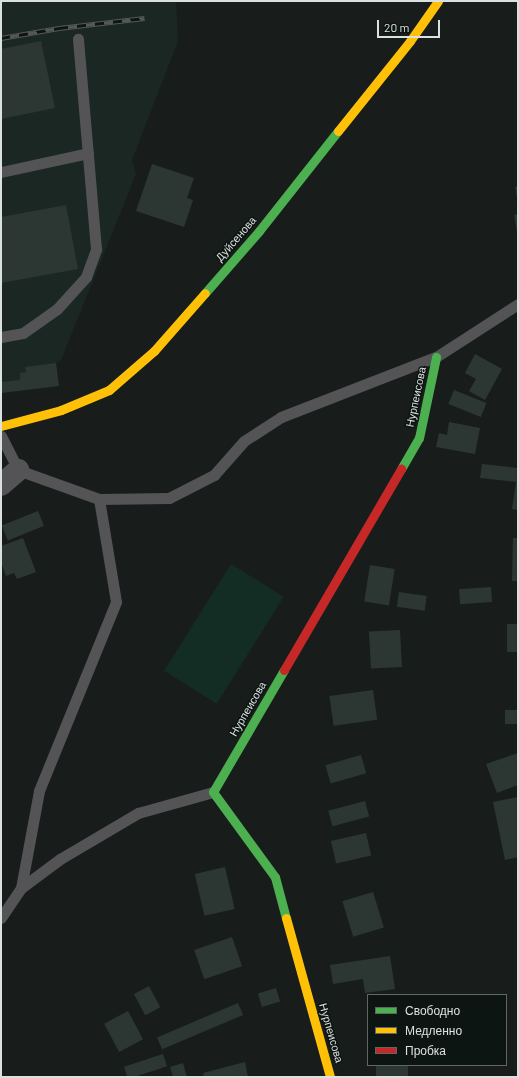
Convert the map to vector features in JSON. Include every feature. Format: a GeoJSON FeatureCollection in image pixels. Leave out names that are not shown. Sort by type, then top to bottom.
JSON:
{"type":"FeatureCollection","features":[{"type":"Feature","properties":{"kind":"street","name":"Дуйсенова"},"geometry":{"type":"LineString","coordinates":[[1,426],[61,410],[109,390],[154,351],[259,231],[410,41],[438,1]]}},
{"type":"Feature","properties":{"kind":"street","name":"Нурпеисова"},"geometry":{"type":"LineString","coordinates":[[330,1077],[275,876],[213,792],[419,438],[436,358]]}},
{"type":"Feature","properties":{"kind":"street"},"geometry":{"type":"LineString","coordinates":[[1,485],[18,470]]}},
{"type":"Feature","properties":{"kind":"lane"},"geometry":{"type":"LineString","coordinates":[[1,337],[23,333],[57,308],[86,277],[96,249],[78,39]]}},
{"type":"Feature","properties":{"kind":"lane"},"geometry":{"type":"LineString","coordinates":[[1,172],[88,153]]}},
{"type":"Feature","properties":{"kind":"lane"},"geometry":{"type":"LineString","coordinates":[[1,436],[18,470],[99,499],[169,498],[214,475],[244,441],[281,417],[436,358],[518,304]]}},
{"type":"Feature","properties":{"kind":"lane"},"geometry":{"type":"LineString","coordinates":[[21,888],[39,792],[116,602],[99,499]]}},
{"type":"Feature","properties":{"kind":"lane"},"geometry":{"type":"LineString","coordinates":[[1,918],[21,888],[60,859],[138,813],[213,792]]}},
{"type":"Feature","properties":{"kind":"shaded area"},"geometry":{"type":"Polygon","coordinates":[[[1,1],[176,1],[178,41],[132,160],[136,174],[61,360],[56,363],[59,386],[1,393],[1,1]]]}},
{"type":"Feature","properties":{"kind":"green space"},"geometry":{"type":"Polygon","coordinates":[[[231,564],[284,597],[217,704],[164,671],[231,564]]]}},
{"type":"Feature","properties":{"kind":"building"},"geometry":{"type":"Polygon","coordinates":[[[41,41],[55,108],[1,119],[1,49],[41,41]]]}},
{"type":"Feature","properties":{"kind":"building"},"geometry":{"type":"Polygon","coordinates":[[[152,164],[194,178],[187,198],[193,200],[184,227],[136,211],[152,164]]]}},
{"type":"Feature","properties":{"kind":"building"},"geometry":{"type":"Polygon","coordinates":[[[518,186],[518,197],[517,197],[515,187],[518,186]]]}},
{"type":"Feature","properties":{"kind":"building"},"geometry":{"type":"Polygon","coordinates":[[[66,205],[78,269],[1,283],[1,217],[66,205]]]}},
{"type":"Feature","properties":{"kind":"building"},"geometry":{"type":"Polygon","coordinates":[[[518,214],[518,232],[517,232],[514,215],[518,214]]]}},
{"type":"Feature","properties":{"kind":"building"},"geometry":{"type":"Polygon","coordinates":[[[475,354],[502,369],[485,400],[469,391],[476,379],[465,373],[475,354]]]}},
{"type":"Feature","properties":{"kind":"building"},"geometry":{"type":"Polygon","coordinates":[[[56,363],[59,386],[1,393],[1,382],[20,380],[20,373],[26,372],[25,367],[56,363]]]}},
{"type":"Feature","properties":{"kind":"building"},"geometry":{"type":"Polygon","coordinates":[[[454,390],[486,403],[481,417],[448,404],[454,390]]]}},
{"type":"Feature","properties":{"kind":"building"},"geometry":{"type":"Polygon","coordinates":[[[449,422],[480,428],[475,454],[436,447],[439,433],[447,435],[449,422]]]}},
{"type":"Feature","properties":{"kind":"building"},"geometry":{"type":"Polygon","coordinates":[[[482,464],[518,468],[518,510],[512,509],[516,482],[480,478],[482,464]]]}},
{"type":"Feature","properties":{"kind":"building"},"geometry":{"type":"Polygon","coordinates":[[[38,511],[44,526],[8,540],[2,526],[38,511]]]}},
{"type":"Feature","properties":{"kind":"building"},"geometry":{"type":"Polygon","coordinates":[[[23,538],[36,572],[17,579],[14,573],[6,576],[1,562],[1,546],[23,538]]]}},
{"type":"Feature","properties":{"kind":"building"},"geometry":{"type":"Polygon","coordinates":[[[513,538],[518,538],[518,581],[512,581],[513,538]]]}},
{"type":"Feature","properties":{"kind":"building"},"geometry":{"type":"Polygon","coordinates":[[[370,565],[395,569],[389,605],[364,602],[370,565]]]}},
{"type":"Feature","properties":{"kind":"building"},"geometry":{"type":"Polygon","coordinates":[[[491,587],[492,602],[460,604],[459,589],[491,587]]]}},
{"type":"Feature","properties":{"kind":"building"},"geometry":{"type":"Polygon","coordinates":[[[399,592],[427,596],[425,611],[397,607],[399,592]]]}},
{"type":"Feature","properties":{"kind":"building"},"geometry":{"type":"Polygon","coordinates":[[[507,624],[518,624],[518,652],[507,652],[507,624]]]}},
{"type":"Feature","properties":{"kind":"building"},"geometry":{"type":"Polygon","coordinates":[[[400,630],[402,667],[371,669],[369,632],[400,630]]]}},
{"type":"Feature","properties":{"kind":"building"},"geometry":{"type":"Polygon","coordinates":[[[373,690],[377,720],[334,726],[329,696],[373,690]]]}},
{"type":"Feature","properties":{"kind":"building"},"geometry":{"type":"Polygon","coordinates":[[[505,710],[518,710],[518,724],[505,724],[505,710]]]}},
{"type":"Feature","properties":{"kind":"building"},"geometry":{"type":"Polygon","coordinates":[[[518,753],[518,785],[497,793],[486,764],[518,753]]]}},
{"type":"Feature","properties":{"kind":"building"},"geometry":{"type":"Polygon","coordinates":[[[361,755],[366,773],[331,783],[325,765],[361,755]]]}},
{"type":"Feature","properties":{"kind":"building"},"geometry":{"type":"Polygon","coordinates":[[[518,797],[518,857],[505,860],[493,802],[518,797]]]}},
{"type":"Feature","properties":{"kind":"building"},"geometry":{"type":"Polygon","coordinates":[[[365,801],[369,816],[332,826],[328,811],[365,801]]]}},
{"type":"Feature","properties":{"kind":"building"},"geometry":{"type":"Polygon","coordinates":[[[366,833],[371,855],[336,864],[331,841],[366,833]]]}},
{"type":"Feature","properties":{"kind":"building"},"geometry":{"type":"Polygon","coordinates":[[[225,867],[235,909],[204,916],[195,874],[225,867]]]}},
{"type":"Feature","properties":{"kind":"building"},"geometry":{"type":"Polygon","coordinates":[[[373,892],[384,927],[353,937],[342,901],[373,892]]]}},
{"type":"Feature","properties":{"kind":"building"},"geometry":{"type":"Polygon","coordinates":[[[232,937],[242,966],[204,979],[194,950],[232,937]]]}},
{"type":"Feature","properties":{"kind":"building"},"geometry":{"type":"Polygon","coordinates":[[[390,956],[395,989],[365,993],[363,979],[333,984],[330,965],[390,956]]]}},
{"type":"Feature","properties":{"kind":"building"},"geometry":{"type":"Polygon","coordinates":[[[149,986],[160,1007],[145,1015],[134,994],[149,986]]]}},
{"type":"Feature","properties":{"kind":"building"},"geometry":{"type":"Polygon","coordinates":[[[276,988],[280,1001],[262,1007],[258,994],[276,988]]]}},
{"type":"Feature","properties":{"kind":"building"},"geometry":{"type":"Polygon","coordinates":[[[238,1003],[243,1015],[162,1049],[157,1037],[238,1003]]]}},
{"type":"Feature","properties":{"kind":"building"},"geometry":{"type":"Polygon","coordinates":[[[128,1011],[143,1039],[119,1052],[104,1024],[128,1011]]]}},
{"type":"Feature","properties":{"kind":"building"},"geometry":{"type":"Polygon","coordinates":[[[163,1054],[167,1066],[134,1077],[127,1077],[124,1067],[163,1054]]]}},
{"type":"Feature","properties":{"kind":"building"},"geometry":{"type":"Polygon","coordinates":[[[245,1062],[248,1077],[204,1077],[203,1073],[245,1062]]]}},
{"type":"Feature","properties":{"kind":"building"},"geometry":{"type":"Polygon","coordinates":[[[183,1063],[187,1077],[173,1077],[170,1067],[183,1063]]]}},
{"type":"Feature","properties":{"kind":"building"},"geometry":{"type":"Polygon","coordinates":[[[376,1066],[408,1066],[408,1077],[376,1077],[376,1066]]]}},
{"type":"Feature","properties":{"kind":"railway"},"geometry":{"type":"LineString","coordinates":[[1,38],[59,28],[144,18]]}},
{"type":"Feature","properties":{"kind":"traffic: fast"},"geometry":{"type":"LineString","coordinates":[[205,293],[259,231],[338,131]]}},
{"type":"Feature","properties":{"kind":"traffic: fast"},"geometry":{"type":"LineString","coordinates":[[401,469],[419,438],[436,357]]}},
{"type":"Feature","properties":{"kind":"traffic: fast"},"geometry":{"type":"LineString","coordinates":[[284,670],[213,792],[275,877],[286,918]]}},
{"type":"Feature","properties":{"kind":"traffic: slow"},"geometry":{"type":"LineString","coordinates":[[338,131],[410,41],[438,1]]}},
{"type":"Feature","properties":{"kind":"traffic: slow"},"geometry":{"type":"LineString","coordinates":[[1,426],[61,410],[109,390],[154,351],[205,293]]}},
{"type":"Feature","properties":{"kind":"traffic: slow"},"geometry":{"type":"LineString","coordinates":[[286,918],[330,1077]]}},
{"type":"Feature","properties":{"kind":"traffic: jam"},"geometry":{"type":"LineString","coordinates":[[284,670],[401,469]]}}]}
